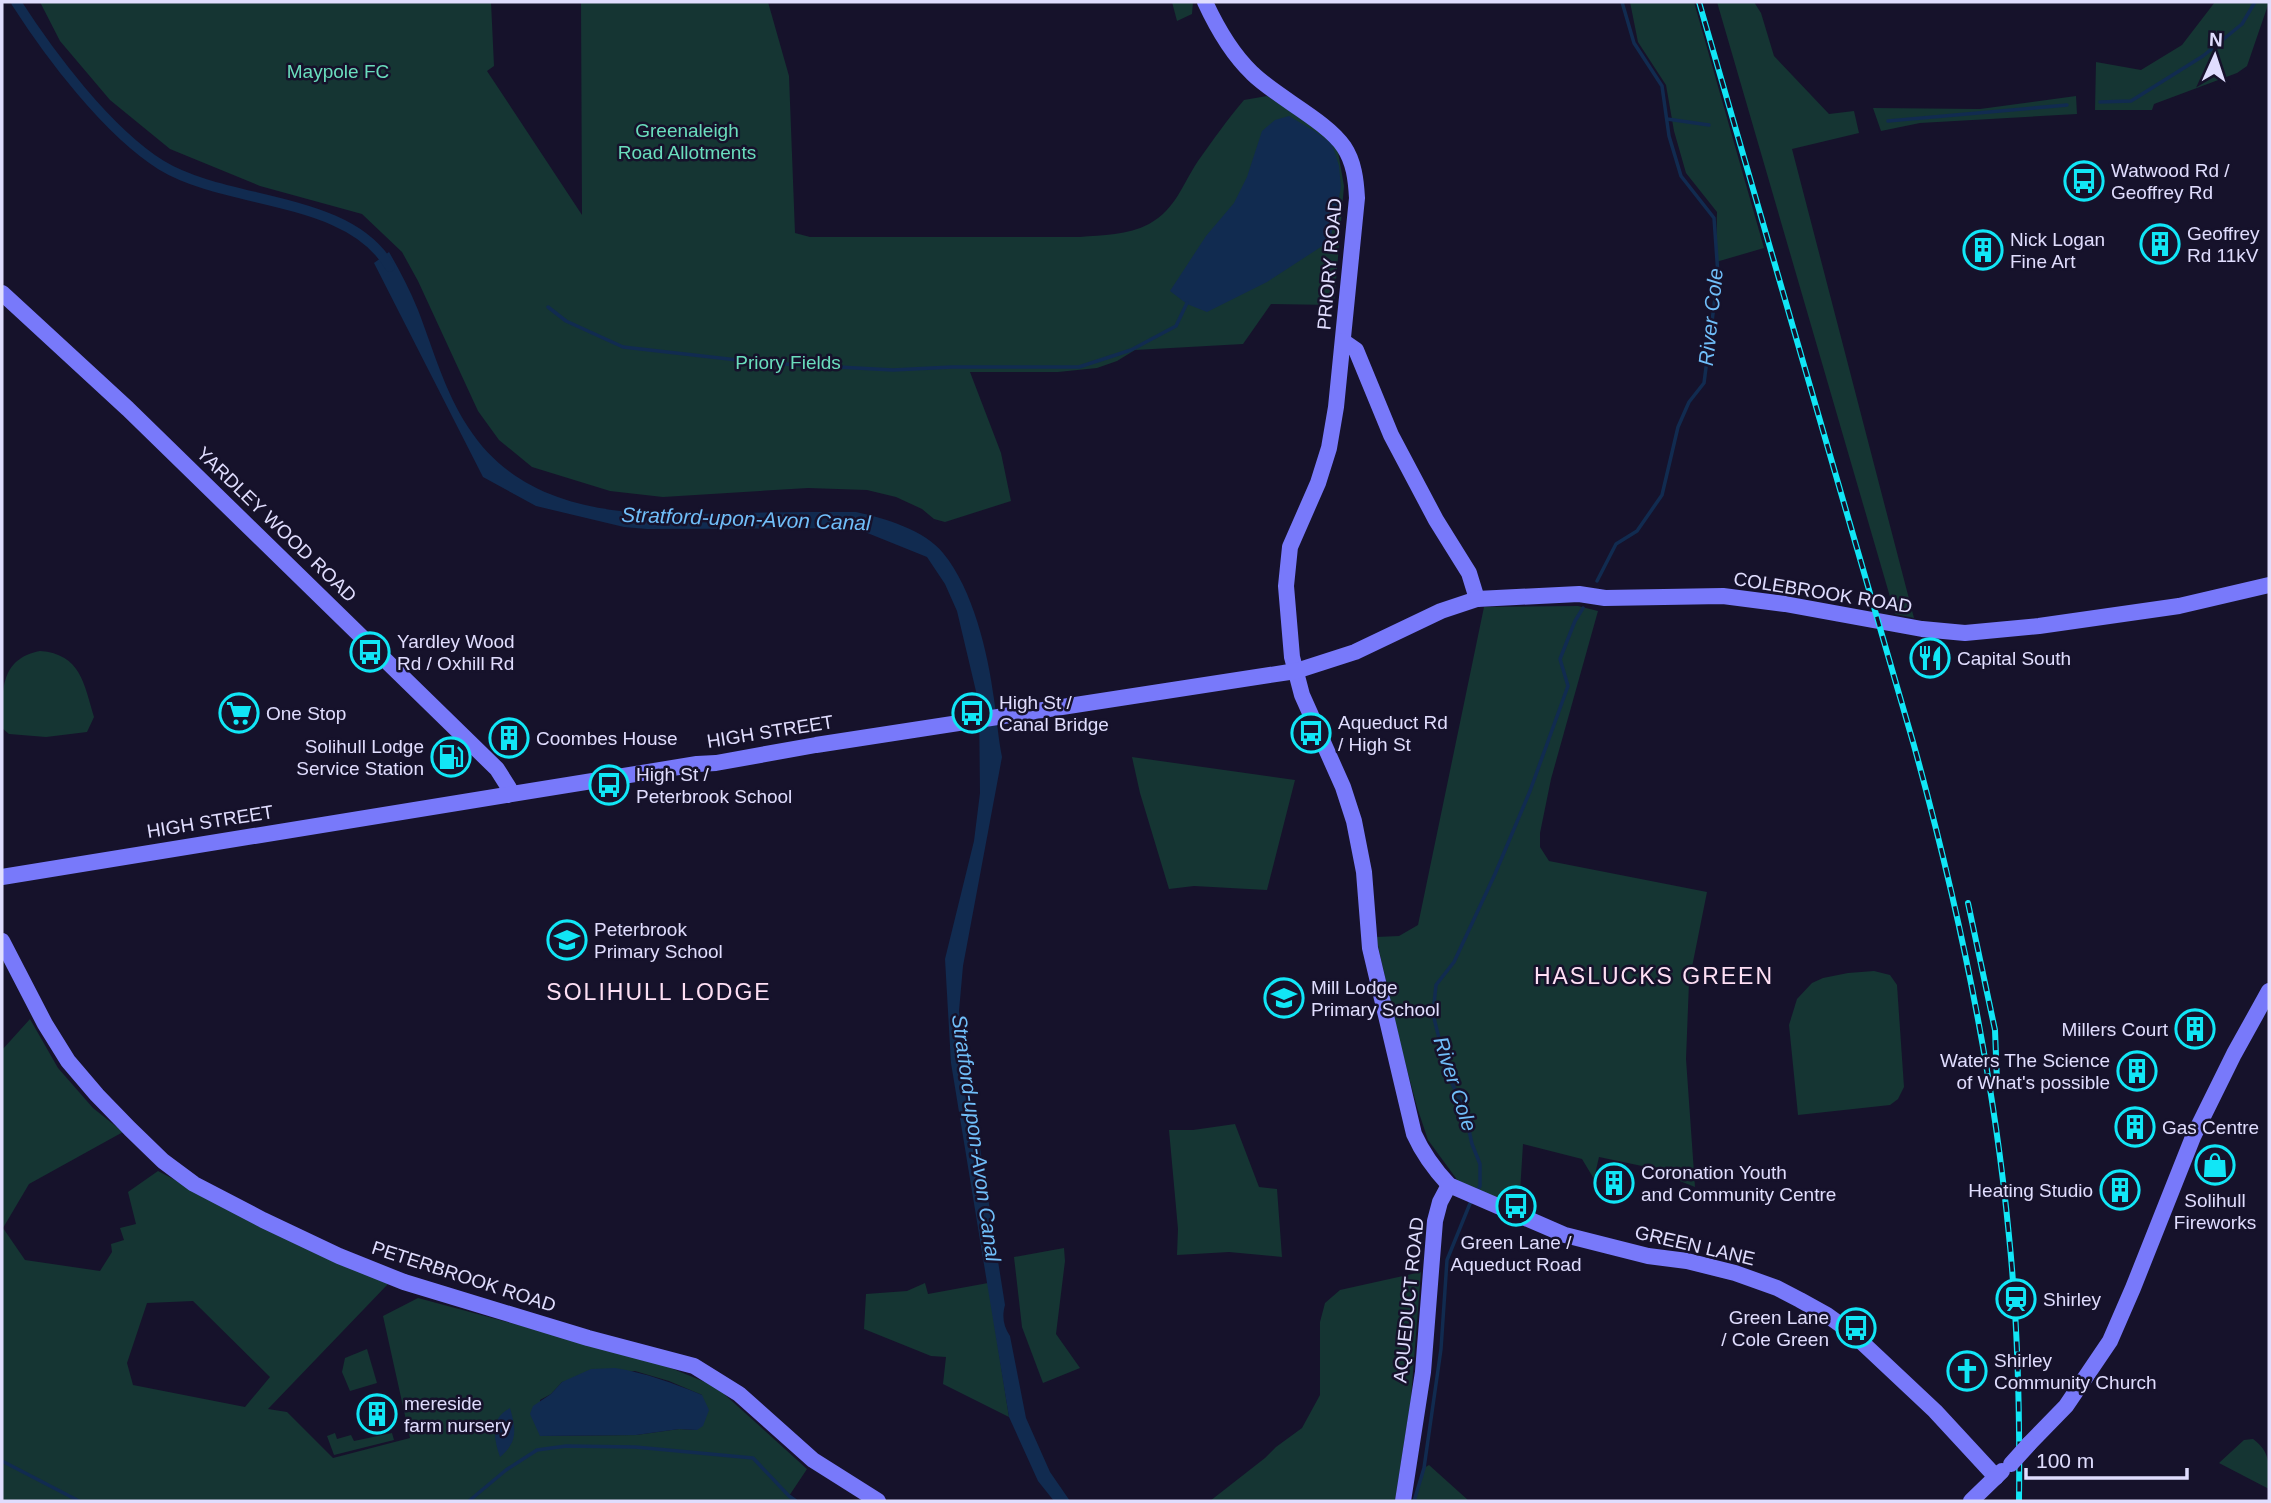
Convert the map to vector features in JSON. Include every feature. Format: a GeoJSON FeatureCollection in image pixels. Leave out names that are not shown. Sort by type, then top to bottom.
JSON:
{"type":"FeatureCollection","features":[{"type":"Feature","properties":{"kind":"street","name":"PRIORY ROAD"},"geometry":{"type":"LineString","coordinates":[[1205,2],[1235,56],[1278,95],[1337,139],[1351,161],[1357,198],[1343,341],[1356,351],[1391,435],[1436,520],[1469,573],[1477,598]]}},
{"type":"Feature","properties":{"kind":"street","name":"YARDLEY WOOD ROAD"},"geometry":{"type":"LineString","coordinates":[[2,293],[128,410],[497,769],[509,788],[507,795]]}},
{"type":"Feature","properties":{"kind":"street"},"geometry":{"type":"LineString","coordinates":[[1343,341],[1329,448],[1318,484],[1290,547],[1286,586],[1292,657],[1302,695],[1343,787],[1354,821],[1364,872],[1370,948],[1415,1134],[1428,1161],[1449,1185]]}},
{"type":"Feature","properties":{"kind":"street","name":"COLEBROOK ROAD"},"geometry":{"type":"LineString","coordinates":[[1296,671],[1355,652],[1441,611],[1477,598],[1579,594],[1605,598],[1723,596],[1785,604],[1922,629],[1965,633],[2039,626],[2179,606],[2269,585]]}},
{"type":"Feature","properties":{"kind":"street","name":"HIGH STREET"},"geometry":{"type":"LineString","coordinates":[[2,877],[338,821],[1296,671]]}},
{"type":"Feature","properties":{"kind":"street","name":"PETERBROOK ROAD"},"geometry":{"type":"LineString","coordinates":[[2,941],[45,1024],[68,1060],[130,1129],[163,1161],[194,1184],[339,1256],[404,1282],[587,1338],[694,1366],[739,1394],[813,1460],[878,1501]]}},
{"type":"Feature","properties":{"kind":"street"},"geometry":{"type":"LineString","coordinates":[[1971,1501],[2011,1464],[2066,1406],[2110,1341],[2193,1137],[2269,991]]}},
{"type":"Feature","properties":{"kind":"street","name":"GREEN LANE"},"geometry":{"type":"LineString","coordinates":[[1449,1185],[1572,1237],[1648,1256],[1687,1261],[1735,1273],[1777,1288],[1800,1300],[1844,1326],[1935,1411],[1996,1477]]}},
{"type":"Feature","properties":{"kind":"street","name":"AQUEDUCT ROAD"},"geometry":{"type":"LineString","coordinates":[[1403,1501],[1423,1372],[1434,1221],[1449,1185]]}},
{"type":"Feature","properties":{"kind":"green space","name":"Priory Fields"},"geometry":{"type":"Polygon","coordinates":[[[40,2],[491,2],[494,66],[487,71],[582,215],[581,2],[768,2],[789,76],[795,233],[810,237],[1080,237],[1132,230],[1149,224],[1166,211],[1198,161],[1244,100],[1267,96],[1330,137],[1337,146],[1344,186],[1334,305],[1271,304],[1243,344],[1135,350],[1117,361],[1097,368],[1058,372],[970,372],[1001,453],[1011,501],[945,522],[934,519],[922,509],[896,497],[867,490],[808,488],[663,497],[610,491],[532,467],[499,440],[478,411],[402,252],[362,214],[260,186],[170,149],[110,100],[60,41],[40,2]]]}},
{"type":"Feature","properties":{"kind":"green space"},"geometry":{"type":"Polygon","coordinates":[[[1172,2],[1193,2],[1192,14],[1177,21],[1172,2]]]}},
{"type":"Feature","properties":{"kind":"green space"},"geometry":{"type":"Polygon","coordinates":[[[1630,2],[1694,2],[1764,248],[1716,262],[1717,212],[1686,173],[1674,131],[1666,85],[1638,42],[1630,2]]]}},
{"type":"Feature","properties":{"kind":"green space"},"geometry":{"type":"Polygon","coordinates":[[[1717,2],[1754,2],[1761,13],[1774,56],[1829,114],[1854,111],[1859,133],[1792,149],[1914,618],[1895,614],[1717,2]]]}},
{"type":"Feature","properties":{"kind":"green space"},"geometry":{"type":"Polygon","coordinates":[[[2215,2],[2269,2],[2247,66],[2237,73],[2154,104],[2152,110],[2095,110],[2096,62],[2141,70],[2182,45],[2215,2]]]}},
{"type":"Feature","properties":{"kind":"green space"},"geometry":{"type":"Polygon","coordinates":[[[2076,96],[2077,114],[1920,123],[1881,131],[1873,108],[1980,109],[2076,96]]]}},
{"type":"Feature","properties":{"kind":"green space"},"geometry":{"type":"Polygon","coordinates":[[[1578,606],[1598,611],[1551,779],[1540,833],[1540,847],[1549,861],[1707,892],[1689,982],[1686,1059],[1695,1187],[1642,1166],[1599,1157],[1594,1179],[1582,1159],[1523,1144],[1519,1208],[1458,1181],[1428,1140],[1400,1043],[1376,937],[1399,936],[1418,925],[1484,607],[1578,606]]]}},
{"type":"Feature","properties":{"kind":"green space"},"geometry":{"type":"Polygon","coordinates":[[[40,651],[64,658],[79,673],[94,717],[87,732],[46,737],[9,734],[2,728],[3,689],[10,669],[27,655],[40,651]]]}},
{"type":"Feature","properties":{"kind":"green space"},"geometry":{"type":"Polygon","coordinates":[[[1132,757],[1295,780],[1267,890],[1194,886],[1169,889],[1132,757]]]}},
{"type":"Feature","properties":{"kind":"green space"},"geometry":{"type":"Polygon","coordinates":[[[1874,971],[1890,975],[1897,985],[1904,1087],[1898,1099],[1890,1105],[1798,1115],[1789,1025],[1797,999],[1812,983],[1823,978],[1874,971]]]}},
{"type":"Feature","properties":{"kind":"green space"},"geometry":{"type":"Polygon","coordinates":[[[30,1019],[58,1068],[93,1108],[123,1132],[29,1184],[3,1228],[25,1260],[100,1271],[112,1252],[111,1244],[124,1240],[120,1228],[136,1224],[128,1192],[158,1171],[278,1233],[388,1284],[268,1409],[287,1412],[333,1458],[410,1438],[383,1316],[418,1298],[656,1362],[705,1382],[723,1393],[807,1469],[789,1496],[796,1501],[2,1501],[2,1050],[30,1019]],[[193,1301],[147,1303],[127,1363],[133,1385],[245,1407],[270,1377],[193,1301]],[[635,1371],[562,1382],[551,1394],[540,1400],[540,1436],[636,1435],[679,1429],[697,1430],[702,1395],[635,1371]]]}},
{"type":"Feature","properties":{"kind":"green space"},"geometry":{"type":"Polygon","coordinates":[[[1235,1124],[1259,1187],[1277,1189],[1282,1257],[1229,1252],[1177,1255],[1178,1229],[1169,1130],[1193,1130],[1235,1124]]]}},
{"type":"Feature","properties":{"kind":"green space"},"geometry":{"type":"Polygon","coordinates":[[[1064,1248],[1065,1261],[1056,1334],[1080,1368],[1043,1383],[1022,1327],[1014,1257],[1064,1248]]]}},
{"type":"Feature","properties":{"kind":"green space"},"geometry":{"type":"Polygon","coordinates":[[[1421,1272],[1411,1398],[1395,1501],[1210,1501],[1302,1428],[1320,1395],[1320,1322],[1325,1303],[1340,1290],[1421,1272]]]}},
{"type":"Feature","properties":{"kind":"green space"},"geometry":{"type":"Polygon","coordinates":[[[925,1283],[928,1294],[988,1283],[1009,1417],[943,1384],[946,1357],[931,1356],[864,1329],[866,1294],[907,1291],[925,1283]]]}},
{"type":"Feature","properties":{"kind":"green space"},"geometry":{"type":"Polygon","coordinates":[[[367,1349],[377,1383],[350,1391],[342,1372],[345,1358],[367,1349]]]}},
{"type":"Feature","properties":{"kind":"green space"},"geometry":{"type":"Polygon","coordinates":[[[335,1433],[337,1439],[351,1435],[354,1441],[392,1433],[394,1440],[334,1455],[327,1436],[335,1433]]]}},
{"type":"Feature","properties":{"kind":"green space"},"geometry":{"type":"Polygon","coordinates":[[[2253,1439],[2266,1454],[2269,1489],[2219,1463],[2244,1440],[2253,1439]]]}},
{"type":"Feature","properties":{"kind":"green space"},"geometry":{"type":"Polygon","coordinates":[[[1429,1465],[1469,1501],[1415,1501],[1424,1468],[1429,1465]]]}},
{"type":"Feature","properties":{"kind":"water"},"geometry":{"type":"Polygon","coordinates":[[[1289,116],[1332,144],[1339,166],[1341,187],[1330,241],[1267,282],[1207,312],[1187,304],[1170,291],[1206,236],[1234,203],[1247,177],[1262,131],[1275,120],[1289,116]]]}},
{"type":"Feature","properties":{"kind":"water"},"geometry":{"type":"Polygon","coordinates":[[[389,252],[415,303],[460,414],[493,458],[522,480],[554,496],[589,506],[626,512],[856,512],[903,526],[926,538],[943,553],[954,568],[978,622],[988,662],[1002,757],[963,966],[959,1011],[1005,1305],[1003,1317],[1010,1336],[1026,1418],[1050,1472],[1070,1501],[1054,1501],[1038,1481],[1009,1417],[951,1063],[945,959],[974,841],[980,793],[979,704],[957,611],[945,584],[927,557],[855,528],[624,527],[536,506],[483,477],[374,263],[389,252]]]}},
{"type":"Feature","properties":{"kind":"water"},"geometry":{"type":"Polygon","coordinates":[[[615,1368],[659,1379],[702,1395],[709,1410],[703,1426],[697,1430],[679,1429],[636,1435],[540,1436],[530,1414],[533,1406],[551,1394],[562,1382],[591,1369],[615,1368]]]}},
{"type":"Feature","properties":{"kind":"water"},"geometry":{"type":"Polygon","coordinates":[[[510,1408],[514,1422],[513,1440],[500,1457],[495,1436],[496,1424],[510,1408]]]}},
{"type":"Feature","properties":{"kind":"waterway","name":"Stratford-upon-Avon Canal"},"geometry":{"type":"LineString","coordinates":[[16,2],[81,91],[120,133],[161,165],[188,178],[285,204],[346,226],[371,244],[390,267]]}},
{"type":"Feature","properties":{"kind":"waterway","name":"River Cole"},"geometry":{"type":"LineString","coordinates":[[1597,581],[1616,544],[1637,531],[1662,495],[1678,427],[1689,402],[1704,383],[1718,275],[1714,218],[1681,176],[1669,136],[1662,86],[1634,43],[1622,2]]}},
{"type":"Feature","properties":{"kind":"waterway"},"geometry":{"type":"LineString","coordinates":[[2100,102],[2131,101],[2203,56],[2242,24],[2255,2]]}},
{"type":"Feature","properties":{"kind":"waterway"},"geometry":{"type":"LineString","coordinates":[[1888,121],[2067,105]]}},
{"type":"Feature","properties":{"kind":"waterway"},"geometry":{"type":"LineString","coordinates":[[1667,119],[1709,125]]}},
{"type":"Feature","properties":{"kind":"waterway"},"geometry":{"type":"LineString","coordinates":[[548,307],[566,321],[623,347],[765,363],[893,370],[1079,367],[1131,350],[1176,326],[1187,303]]}},
{"type":"Feature","properties":{"kind":"waterway","name":"River Cole"},"geometry":{"type":"LineString","coordinates":[[1477,1191],[1480,1186],[1480,1164],[1472,1144],[1464,1108],[1448,1075],[1433,1014],[1436,985],[1454,962],[1530,791],[1568,686],[1560,659],[1583,608]]}},
{"type":"Feature","properties":{"kind":"waterway","name":"River Cole"},"geometry":{"type":"LineString","coordinates":[[1414,1501],[1424,1468],[1441,1349],[1447,1260],[1471,1201]]}},
{"type":"Feature","properties":{"kind":"waterway"},"geometry":{"type":"LineString","coordinates":[[469,1501],[506,1470],[537,1450],[566,1446],[635,1447],[753,1458],[796,1501]]}},
{"type":"Feature","properties":{"kind":"waterway"},"geometry":{"type":"LineString","coordinates":[[2,1461],[79,1501]]}},
{"type":"Feature","properties":{"kind":"railway"},"geometry":{"type":"LineString","coordinates":[[1699,2],[1913,742],[1959,925],[1994,1111],[2009,1236],[2018,1368],[2019,1501]]}},
{"type":"Feature","properties":{"kind":"railway"},"geometry":{"type":"LineString","coordinates":[[1968,903],[1995,1030],[1997,1082]]}},
{"type":"Feature","properties":{"kind":"place","name":"Watwood Rd / Geoffrey Rd"},"geometry":{"type":"Point","coordinates":[2084,181]}},
{"type":"Feature","properties":{"kind":"place","name":"Geoffrey Rd 11kV"},"geometry":{"type":"Point","coordinates":[2160,244]}},
{"type":"Feature","properties":{"kind":"place","name":"Nick Logan Fine Art"},"geometry":{"type":"Point","coordinates":[1983,250]}},
{"type":"Feature","properties":{"kind":"place","name":"Yardley Wood Rd / Oxhill Rd"},"geometry":{"type":"Point","coordinates":[370,652]}},
{"type":"Feature","properties":{"kind":"place","name":"Capital South"},"geometry":{"type":"Point","coordinates":[1930,658]}},
{"type":"Feature","properties":{"kind":"place","name":"One Stop"},"geometry":{"type":"Point","coordinates":[239,713]}},
{"type":"Feature","properties":{"kind":"place","name":"High St / Canal Bridge"},"geometry":{"type":"Point","coordinates":[972,713]}},
{"type":"Feature","properties":{"kind":"place","name":"Aqueduct Rd / High St"},"geometry":{"type":"Point","coordinates":[1311,733]}},
{"type":"Feature","properties":{"kind":"place","name":"Coombes House"},"geometry":{"type":"Point","coordinates":[509,738]}},
{"type":"Feature","properties":{"kind":"place","name":"Solihull Lodge Service Station"},"geometry":{"type":"Point","coordinates":[451,757]}},
{"type":"Feature","properties":{"kind":"place","name":"High St / Peterbrook School"},"geometry":{"type":"Point","coordinates":[609,785]}},
{"type":"Feature","properties":{"kind":"place","name":"Peterbrook Primary School"},"geometry":{"type":"Point","coordinates":[567,940]}},
{"type":"Feature","properties":{"kind":"place","name":"Mill Lodge Primary School"},"geometry":{"type":"Point","coordinates":[1284,998]}},
{"type":"Feature","properties":{"kind":"place","name":"Millers Court"},"geometry":{"type":"Point","coordinates":[2195,1029]}},
{"type":"Feature","properties":{"kind":"place","name":"Waters The Science of What's possible"},"geometry":{"type":"Point","coordinates":[2137,1071]}},
{"type":"Feature","properties":{"kind":"place","name":"Gas Centre"},"geometry":{"type":"Point","coordinates":[2135,1127]}},
{"type":"Feature","properties":{"kind":"place","name":"Solihull Fireworks"},"geometry":{"type":"Point","coordinates":[2215,1165]}},
{"type":"Feature","properties":{"kind":"place","name":"Coronation Youth and Community Centre"},"geometry":{"type":"Point","coordinates":[1614,1183]}},
{"type":"Feature","properties":{"kind":"place","name":"Heating Studio"},"geometry":{"type":"Point","coordinates":[2120,1190]}},
{"type":"Feature","properties":{"kind":"place","name":"Green Lane / Aqueduct Road"},"geometry":{"type":"Point","coordinates":[1516,1206]}},
{"type":"Feature","properties":{"kind":"place","name":"Shirley"},"geometry":{"type":"Point","coordinates":[2016,1299]}},
{"type":"Feature","properties":{"kind":"place","name":"Green Lane / Cole Green"},"geometry":{"type":"Point","coordinates":[1856,1328]}},
{"type":"Feature","properties":{"kind":"place","name":"Shirley Community Church"},"geometry":{"type":"Point","coordinates":[1967,1371]}},
{"type":"Feature","properties":{"kind":"place","name":"mereside farm nursery"},"geometry":{"type":"Point","coordinates":[377,1414]}},
{"type":"Feature","properties":{"kind":"district","name":"HASLUCKS GREEN"},"geometry":{"type":"Point","coordinates":[1654,976]}},
{"type":"Feature","properties":{"kind":"district","name":"SOLIHULL LODGE"},"geometry":{"type":"Point","coordinates":[659,992]}},
{"type":"Feature","properties":{"kind":"park label","name":"Maypole FC"},"geometry":{"type":"Point","coordinates":[338,71]}},
{"type":"Feature","properties":{"kind":"park label","name":"Greenaleigh Road Allotments"},"geometry":{"type":"Point","coordinates":[687,141]}}]}
